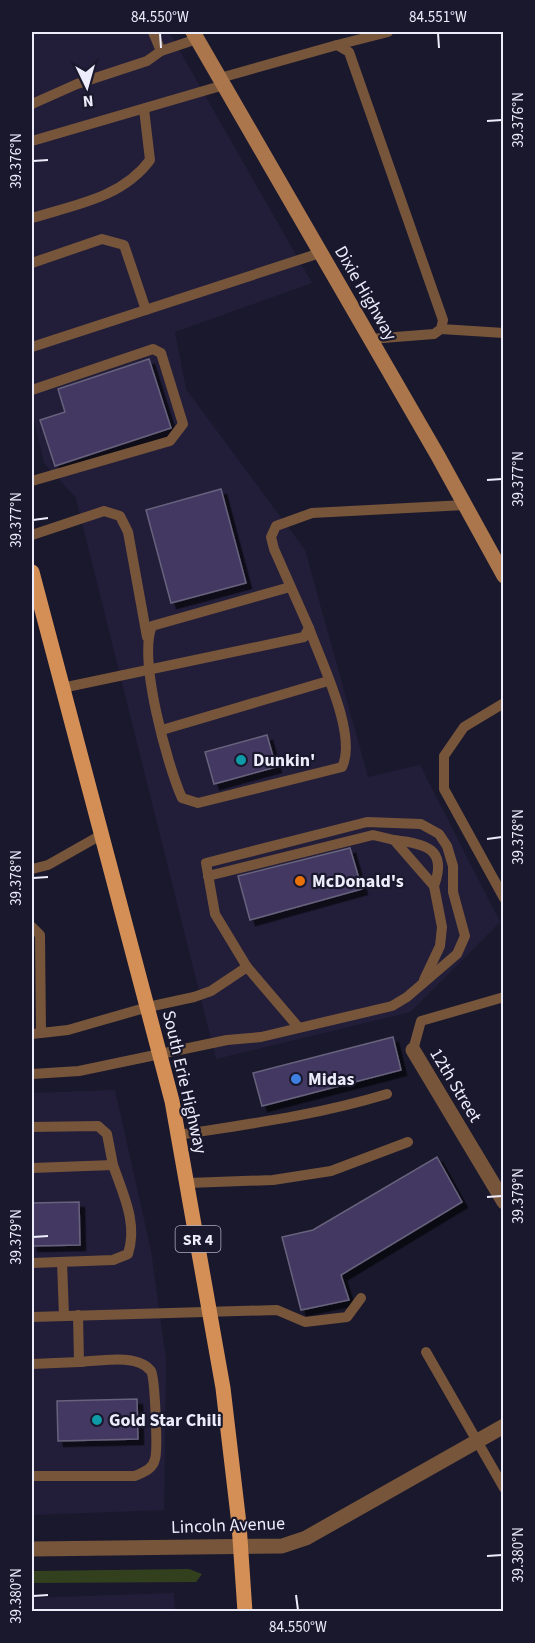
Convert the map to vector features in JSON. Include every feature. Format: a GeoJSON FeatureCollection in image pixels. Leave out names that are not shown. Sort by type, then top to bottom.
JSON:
{"type":"FeatureCollection","features":[{"type":"Feature","properties":{"kind":"main road","name":"South Erie Highway"},"geometry":{"type":"LineString","coordinates":[[32,572],[34,591],[148,1006],[179,1135],[211,1311],[241,1546],[245,1611]]}},
{"type":"Feature","properties":{"kind":"street","name":"Dixie Highway"},"geometry":{"type":"LineString","coordinates":[[195,35],[504,576]]}},
{"type":"Feature","properties":{"kind":"street","name":"12th Street"},"geometry":{"type":"LineString","coordinates":[[413,1050],[504,1202]]}},
{"type":"Feature","properties":{"kind":"street","name":"Lincoln Avenue"},"geometry":{"type":"LineString","coordinates":[[32,1549],[282,1546],[306,1538],[504,1426]]}},
{"type":"Feature","properties":{"kind":"lane"},"geometry":{"type":"LineString","coordinates":[[153,32],[161,51]]}},
{"type":"Feature","properties":{"kind":"lane"},"geometry":{"type":"LineString","coordinates":[[32,141],[144,109],[338,45],[387,32]]}},
{"type":"Feature","properties":{"kind":"lane"},"geometry":{"type":"LineString","coordinates":[[32,104],[77,84],[147,61],[161,51],[195,35]]}},
{"type":"Feature","properties":{"kind":"lane"},"geometry":{"type":"LineString","coordinates":[[338,45],[349,52],[443,320],[441,329]]}},
{"type":"Feature","properties":{"kind":"lane"},"geometry":{"type":"LineString","coordinates":[[32,218],[100,197],[126,185],[140,174],[150,160],[144,109]]}},
{"type":"Feature","properties":{"kind":"lane"},"geometry":{"type":"LineString","coordinates":[[32,263],[102,239],[124,245],[146,310]]}},
{"type":"Feature","properties":{"kind":"lane"},"geometry":{"type":"LineString","coordinates":[[32,347],[320,253]]}},
{"type":"Feature","properties":{"kind":"lane"},"geometry":{"type":"LineString","coordinates":[[370,339],[434,334],[441,329],[504,333]]}},
{"type":"Feature","properties":{"kind":"lane"},"geometry":{"type":"LineString","coordinates":[[32,390],[153,349],[161,353],[183,424],[170,441],[32,481]]}},
{"type":"Feature","properties":{"kind":"lane"},"geometry":{"type":"LineString","coordinates":[[32,535],[104,511],[120,516],[128,532],[147,638],[148,670],[173,777],[182,798],[198,803],[342,767],[348,756],[343,722],[309,628],[271,537],[276,526],[312,513],[465,505]]}},
{"type":"Feature","properties":{"kind":"lane"},"geometry":{"type":"LineString","coordinates":[[147,638],[152,626],[290,587]]}},
{"type":"Feature","properties":{"kind":"lane"},"geometry":{"type":"LineString","coordinates":[[62,688],[304,637],[309,628]]}},
{"type":"Feature","properties":{"kind":"lane"},"geometry":{"type":"LineString","coordinates":[[162,730],[328,681]]}},
{"type":"Feature","properties":{"kind":"lane"},"geometry":{"type":"LineString","coordinates":[[504,703],[464,727],[444,756],[444,789],[504,898]]}},
{"type":"Feature","properties":{"kind":"lane"},"geometry":{"type":"LineString","coordinates":[[32,1074],[79,1071],[159,1053],[299,1028],[392,1006],[407,998],[457,954],[465,936],[453,892],[453,866],[447,846],[438,834],[421,824],[367,822],[206,863],[215,914],[247,967],[299,1028]]}},
{"type":"Feature","properties":{"kind":"lane"},"geometry":{"type":"LineString","coordinates":[[32,869],[48,865],[101,835]]}},
{"type":"Feature","properties":{"kind":"lane"},"geometry":{"type":"LineString","coordinates":[[208,876],[373,835],[421,843],[432,850],[438,858],[440,871],[434,886]]}},
{"type":"Feature","properties":{"kind":"lane"},"geometry":{"type":"LineString","coordinates":[[394,840],[434,886],[442,927],[440,946],[423,983]]}},
{"type":"Feature","properties":{"kind":"lane"},"geometry":{"type":"LineString","coordinates":[[32,927],[39,935],[36,1034],[68,1030],[148,1006],[211,991],[247,967]]}},
{"type":"Feature","properties":{"kind":"lane"},"geometry":{"type":"LineString","coordinates":[[413,1050],[422,1021],[504,997]]}},
{"type":"Feature","properties":{"kind":"lane"},"geometry":{"type":"LineString","coordinates":[[179,1135],[336,1110],[387,1094]]}},
{"type":"Feature","properties":{"kind":"lane"},"geometry":{"type":"LineString","coordinates":[[32,1127],[98,1126],[107,1134],[113,1165],[131,1218],[133,1239],[128,1254],[113,1260],[32,1263]]}},
{"type":"Feature","properties":{"kind":"lane"},"geometry":{"type":"LineString","coordinates":[[188,1183],[273,1180],[331,1171],[408,1142]]}},
{"type":"Feature","properties":{"kind":"lane"},"geometry":{"type":"LineString","coordinates":[[32,1168],[113,1165]]}},
{"type":"Feature","properties":{"kind":"lane"},"geometry":{"type":"LineString","coordinates":[[62,1262],[64,1316]]}},
{"type":"Feature","properties":{"kind":"lane"},"geometry":{"type":"LineString","coordinates":[[32,1317],[277,1310],[305,1322],[347,1317],[360,1298]]}},
{"type":"Feature","properties":{"kind":"lane"},"geometry":{"type":"LineString","coordinates":[[78,1315],[79,1362]]}},
{"type":"Feature","properties":{"kind":"lane"},"geometry":{"type":"LineString","coordinates":[[426,1352],[504,1488]]}},
{"type":"Feature","properties":{"kind":"lane"},"geometry":{"type":"LineString","coordinates":[[32,1364],[126,1361],[140,1364],[151,1371],[155,1383],[155,1459],[148,1470],[135,1476],[32,1476]]}},
{"type":"Feature","properties":{"kind":"shaded area"},"geometry":{"type":"Polygon","coordinates":[[[32,32],[169,32],[312,283],[175,332],[186,389],[305,550],[368,777],[420,765],[500,922],[410,1012],[216,1059],[76,498],[44,463],[32,411],[32,32]]]}},
{"type":"Feature","properties":{"kind":"shaded area"},"geometry":{"type":"Polygon","coordinates":[[[115,1090],[151,1251],[166,1360],[164,1510],[32,1515],[32,1093],[115,1090]]]}},
{"type":"Feature","properties":{"kind":"shaded area"},"geometry":{"type":"Polygon","coordinates":[[[174,1593],[175,1611],[32,1611],[32,1598],[174,1593]]]}},
{"type":"Feature","properties":{"kind":"green space"},"geometry":{"type":"Polygon","coordinates":[[[189,1569],[202,1574],[196,1582],[32,1583],[32,1571],[189,1569]]]}},
{"type":"Feature","properties":{"kind":"building"},"geometry":{"type":"Polygon","coordinates":[[[149,359],[171,428],[55,466],[40,420],[65,412],[58,389],[149,359]]]}},
{"type":"Feature","properties":{"kind":"building"},"geometry":{"type":"Polygon","coordinates":[[[221,489],[246,583],[171,603],[146,510],[221,489]]]}},
{"type":"Feature","properties":{"kind":"building","name":"Dunkin'"},"geometry":{"type":"Polygon","coordinates":[[[267,735],[276,767],[214,784],[205,752],[267,735]]]}},
{"type":"Feature","properties":{"kind":"building","name":"McDonald's"},"geometry":{"type":"Polygon","coordinates":[[[350,848],[362,889],[250,920],[238,876],[350,848]]]}},
{"type":"Feature","properties":{"kind":"building"},"geometry":{"type":"Polygon","coordinates":[[[393,1037],[401,1070],[262,1106],[253,1073],[393,1037]]]}},
{"type":"Feature","properties":{"kind":"building"},"geometry":{"type":"Polygon","coordinates":[[[437,1157],[462,1202],[341,1275],[349,1300],[301,1310],[282,1237],[313,1230],[437,1157]]]}},
{"type":"Feature","properties":{"kind":"building"},"geometry":{"type":"Polygon","coordinates":[[[79,1202],[80,1245],[32,1246],[32,1203],[79,1202]]]}},
{"type":"Feature","properties":{"kind":"building","name":"Gold Star Chili"},"geometry":{"type":"Polygon","coordinates":[[[137,1399],[138,1439],[58,1441],[57,1401],[137,1399]]]}},
{"type":"Feature","properties":{"kind":"place","name":"Dunkin'"},"geometry":{"type":"Point","coordinates":[241,760]}},
{"type":"Feature","properties":{"kind":"place","name":"McDonald's"},"geometry":{"type":"Point","coordinates":[300,881]}},
{"type":"Feature","properties":{"kind":"place","name":"Midas"},"geometry":{"type":"Point","coordinates":[296,1079]}},
{"type":"Feature","properties":{"kind":"place","name":"Gold Star Chili"},"geometry":{"type":"Point","coordinates":[97,1420]}}]}
